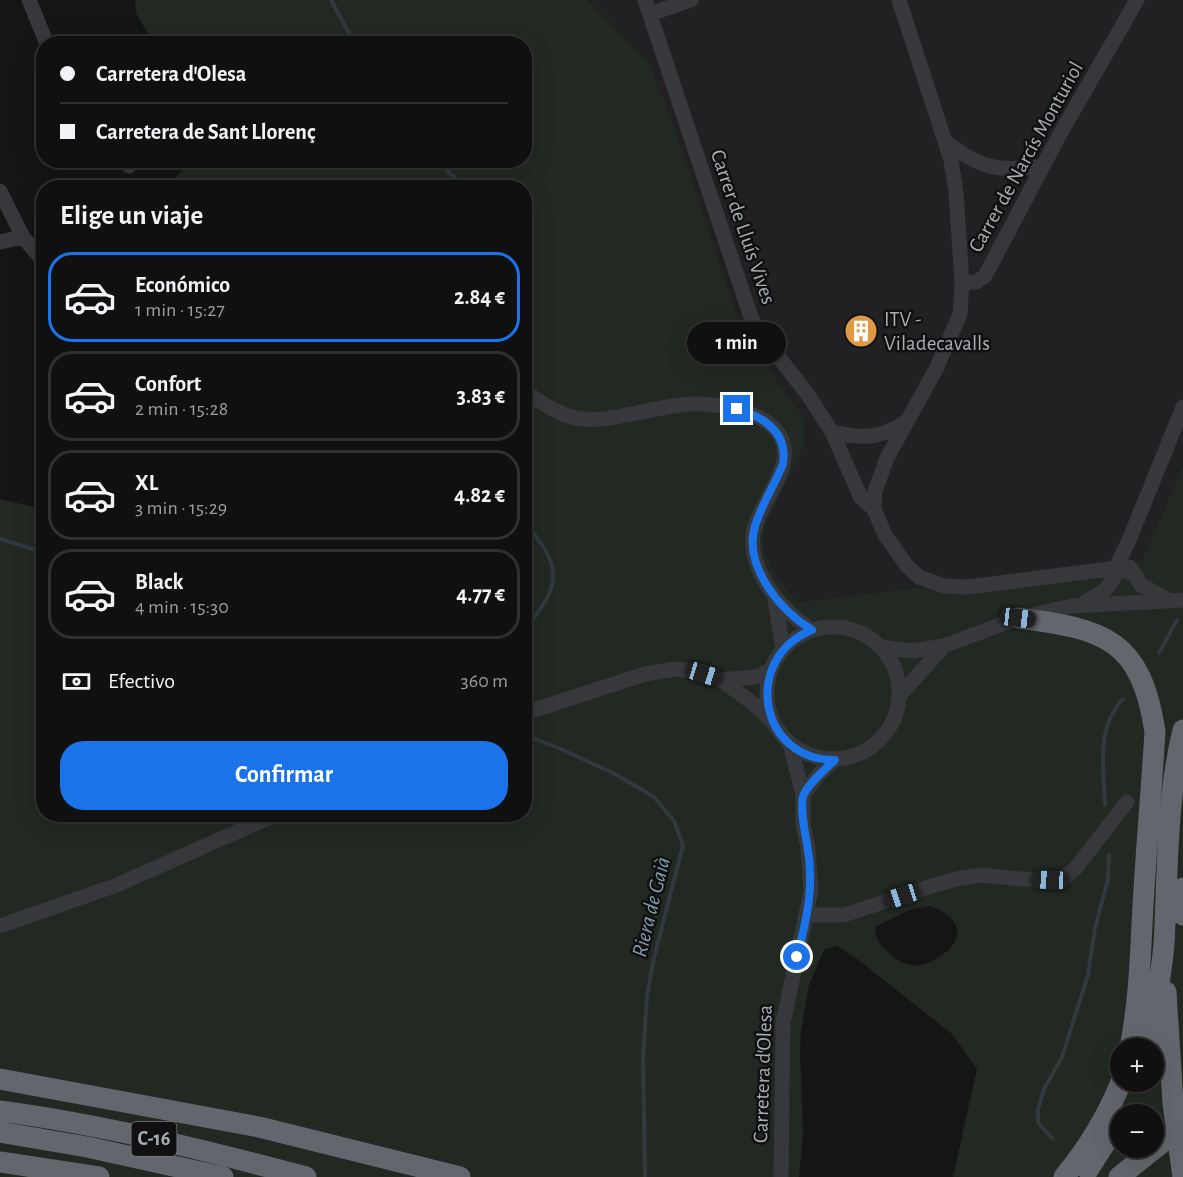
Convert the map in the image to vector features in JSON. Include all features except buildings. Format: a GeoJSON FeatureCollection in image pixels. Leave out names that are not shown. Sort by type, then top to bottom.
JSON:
{"type":"FeatureCollection","features":[{"type":"Feature","properties":{"kind":"highway"},"geometry":{"type":"LineString","coordinates":[[1018,618],[1052,622],[1112,641],[1131,660],[1146,686],[1155,732],[1140,980],[1137,1017],[1132,1038]]}},
{"type":"Feature","properties":{"kind":"highway"},"geometry":{"type":"LineString","coordinates":[[1183,730],[1169,830],[1164,947],[1173,1103],[1183,1177]]}},
{"type":"Feature","properties":{"kind":"highway"},"geometry":{"type":"LineString","coordinates":[[1183,888],[1183,915]]}},
{"type":"Feature","properties":{"kind":"highway"},"geometry":{"type":"LineString","coordinates":[[1150,1038],[1164,947]]}},
{"type":"Feature","properties":{"kind":"highway"},"geometry":{"type":"LineString","coordinates":[[0,1079],[259,1127],[460,1177]]}},
{"type":"Feature","properties":{"kind":"highway"},"geometry":{"type":"LineString","coordinates":[[1064,1177],[1101,1125],[1116,1092]]}},
{"type":"Feature","properties":{"kind":"highway","name":"C-16"},"geometry":{"type":"LineString","coordinates":[[0,1111],[94,1126],[210,1151],[306,1177]]}},
{"type":"Feature","properties":{"kind":"highway"},"geometry":{"type":"LineString","coordinates":[[1119,1177],[1183,1129]]}},
{"type":"Feature","properties":{"kind":"highway","name":"C-16"},"geometry":{"type":"LineString","coordinates":[[0,1132],[87,1147],[223,1177]]}},
{"type":"Feature","properties":{"kind":"highway"},"geometry":{"type":"LineString","coordinates":[[1083,1177],[1110,1135]]}},
{"type":"Feature","properties":{"kind":"highway"},"geometry":{"type":"LineString","coordinates":[[0,1162],[99,1177]]}},
{"type":"Feature","properties":{"kind":"street"},"geometry":{"type":"LineString","coordinates":[[29,0],[44,36]]}},
{"type":"Feature","properties":{"kind":"street"},"geometry":{"type":"LineString","coordinates":[[648,7],[691,0]]}},
{"type":"Feature","properties":{"kind":"street"},"geometry":{"type":"LineString","coordinates":[[874,509],[875,491],[880,475],[936,369],[960,314],[962,283],[956,192],[951,160],[899,0]]}},
{"type":"Feature","properties":{"kind":"street","name":"Carrer de Narcís Monturiol"},"geometry":{"type":"LineString","coordinates":[[962,283],[976,282],[985,276],[1042,166],[1137,0]]}},
{"type":"Feature","properties":{"kind":"street","name":"Carrer de Lluís Vives"},"geometry":{"type":"LineString","coordinates":[[648,7],[751,317],[758,331],[806,392],[832,432],[861,498],[874,509],[885,535],[907,566],[919,577],[944,586],[968,587],[1117,568]]}},
{"type":"Feature","properties":{"kind":"street"},"geometry":{"type":"LineString","coordinates":[[945,141],[961,154],[999,169],[1042,166]]}},
{"type":"Feature","properties":{"kind":"street"},"geometry":{"type":"LineString","coordinates":[[0,190],[23,237],[36,252]]}},
{"type":"Feature","properties":{"kind":"street"},"geometry":{"type":"LineString","coordinates":[[0,242],[23,237]]}},
{"type":"Feature","properties":{"kind":"street"},"geometry":{"type":"LineString","coordinates":[[532,396],[564,414],[585,420],[682,404],[704,403],[750,413],[768,423],[778,434],[784,456],[780,473],[756,523],[753,545],[757,563],[775,597],[794,618],[812,630]]}},
{"type":"Feature","properties":{"kind":"street"},"geometry":{"type":"LineString","coordinates":[[1082,605],[1106,589],[1114,578],[1121,555],[1128,544],[1183,407]]}},
{"type":"Feature","properties":{"kind":"street"},"geometry":{"type":"LineString","coordinates":[[832,432],[853,437],[873,437],[890,432],[907,421]]}},
{"type":"Feature","properties":{"kind":"street"},"geometry":{"type":"LineString","coordinates":[[1128,544],[1127,558],[1141,585],[1176,600]]}},
{"type":"Feature","properties":{"kind":"street"},"geometry":{"type":"LineString","coordinates":[[1117,568],[1134,574]]}},
{"type":"Feature","properties":{"kind":"street"},"geometry":{"type":"LineString","coordinates":[[775,597],[783,650]]}},
{"type":"Feature","properties":{"kind":"street"},"geometry":{"type":"LineString","coordinates":[[882,647],[912,651],[944,646],[1018,618],[1082,605],[1176,600]]}},
{"type":"Feature","properties":{"kind":"street"},"geometry":{"type":"LineString","coordinates":[[532,711],[631,678],[675,669],[691,671],[721,680],[754,704],[790,744],[808,755],[835,760],[856,756],[878,742],[894,721],[900,695],[896,669],[882,647],[864,634],[833,627],[812,630],[783,650],[771,670],[767,698],[775,726]]}},
{"type":"Feature","properties":{"kind":"street"},"geometry":{"type":"LineString","coordinates":[[900,695],[944,646]]}},
{"type":"Feature","properties":{"kind":"street"},"geometry":{"type":"LineString","coordinates":[[721,680],[755,676],[771,670]]}},
{"type":"Feature","properties":{"kind":"street","name":"Carretera d'Olesa"},"geometry":{"type":"LineString","coordinates":[[781,1177],[783,1023],[811,891],[811,874],[803,824],[803,795],[790,744]]}},
{"type":"Feature","properties":{"kind":"street"},"geometry":{"type":"LineString","coordinates":[[803,795],[820,773],[835,760]]}},
{"type":"Feature","properties":{"kind":"street"},"geometry":{"type":"LineString","coordinates":[[807,915],[844,915],[932,886],[981,875],[1030,880],[1064,878],[1076,869],[1127,802]]}},
{"type":"Feature","properties":{"kind":"street"},"geometry":{"type":"LineString","coordinates":[[0,926],[117,885],[260,822]]}},
{"type":"Feature","properties":{"kind":"shaded area"},"geometry":{"type":"Polygon","coordinates":[[[135,0],[587,0],[650,64],[684,155],[743,333],[805,419],[804,446],[765,528],[764,551],[779,580],[798,602],[1142,561],[1183,465],[1183,1177],[953,1177],[977,1069],[952,1034],[856,958],[837,946],[824,950],[809,985],[801,1031],[803,1135],[799,1177],[0,1177],[0,499],[36,507],[36,822],[532,822],[532,180],[174,180],[183,168],[532,168],[532,36],[149,36],[136,13],[135,0]],[[929,906],[909,910],[875,927],[877,939],[881,946],[905,964],[923,965],[945,953],[952,946],[957,931],[950,917],[929,906]]]}},
{"type":"Feature","properties":{"kind":"shaded area"},"geometry":{"type":"Polygon","coordinates":[[[587,0],[1183,0],[1183,465],[1142,561],[798,602],[779,580],[764,551],[765,528],[804,446],[805,419],[743,333],[650,64],[587,0]]]}},
{"type":"Feature","properties":{"kind":"waterway"},"geometry":{"type":"LineString","coordinates":[[331,0],[351,36]]}},
{"type":"Feature","properties":{"kind":"waterway"},"geometry":{"type":"LineString","coordinates":[[444,168],[457,180]]}},
{"type":"Feature","properties":{"kind":"waterway"},"geometry":{"type":"LineString","coordinates":[[532,531],[546,551],[553,570],[550,592],[532,621]]}},
{"type":"Feature","properties":{"kind":"waterway","name":"Riera de Gaià"},"geometry":{"type":"LineString","coordinates":[[0,539],[36,550]]}},
{"type":"Feature","properties":{"kind":"waterway"},"geometry":{"type":"LineString","coordinates":[[1159,653],[1177,620]]}},
{"type":"Feature","properties":{"kind":"waterway"},"geometry":{"type":"LineString","coordinates":[[1105,805],[1103,763],[1105,736],[1108,723],[1123,699]]}},
{"type":"Feature","properties":{"kind":"waterway","name":"Riera de Gaià"},"geometry":{"type":"LineString","coordinates":[[532,738],[615,774],[653,796],[674,821],[683,845],[654,958],[647,995],[643,1057],[645,1177]]}},
{"type":"Feature","properties":{"kind":"waterway"},"geometry":{"type":"LineString","coordinates":[[1053,1139],[1038,1123],[1038,1110],[1044,1089],[1062,1057],[1088,975],[1095,928],[1108,879],[1109,855]]}},
{"type":"Feature","properties":{"kind":"place","name":"ITV - Viladecavalls"},"geometry":{"type":"Point","coordinates":[861,331]}},
{"type":"Feature","properties":{"kind":"route"},"geometry":{"type":"LineString","coordinates":[[737,409],[768,423],[778,434],[784,448],[783,464],[756,523],[753,534],[754,553],[762,574],[775,597],[785,610],[812,630],[791,642],[776,660],[768,681],[769,710],[778,731],[794,747],[813,757],[835,760],[820,773],[803,795],[803,824],[811,874],[811,891],[797,957]]}}]}
